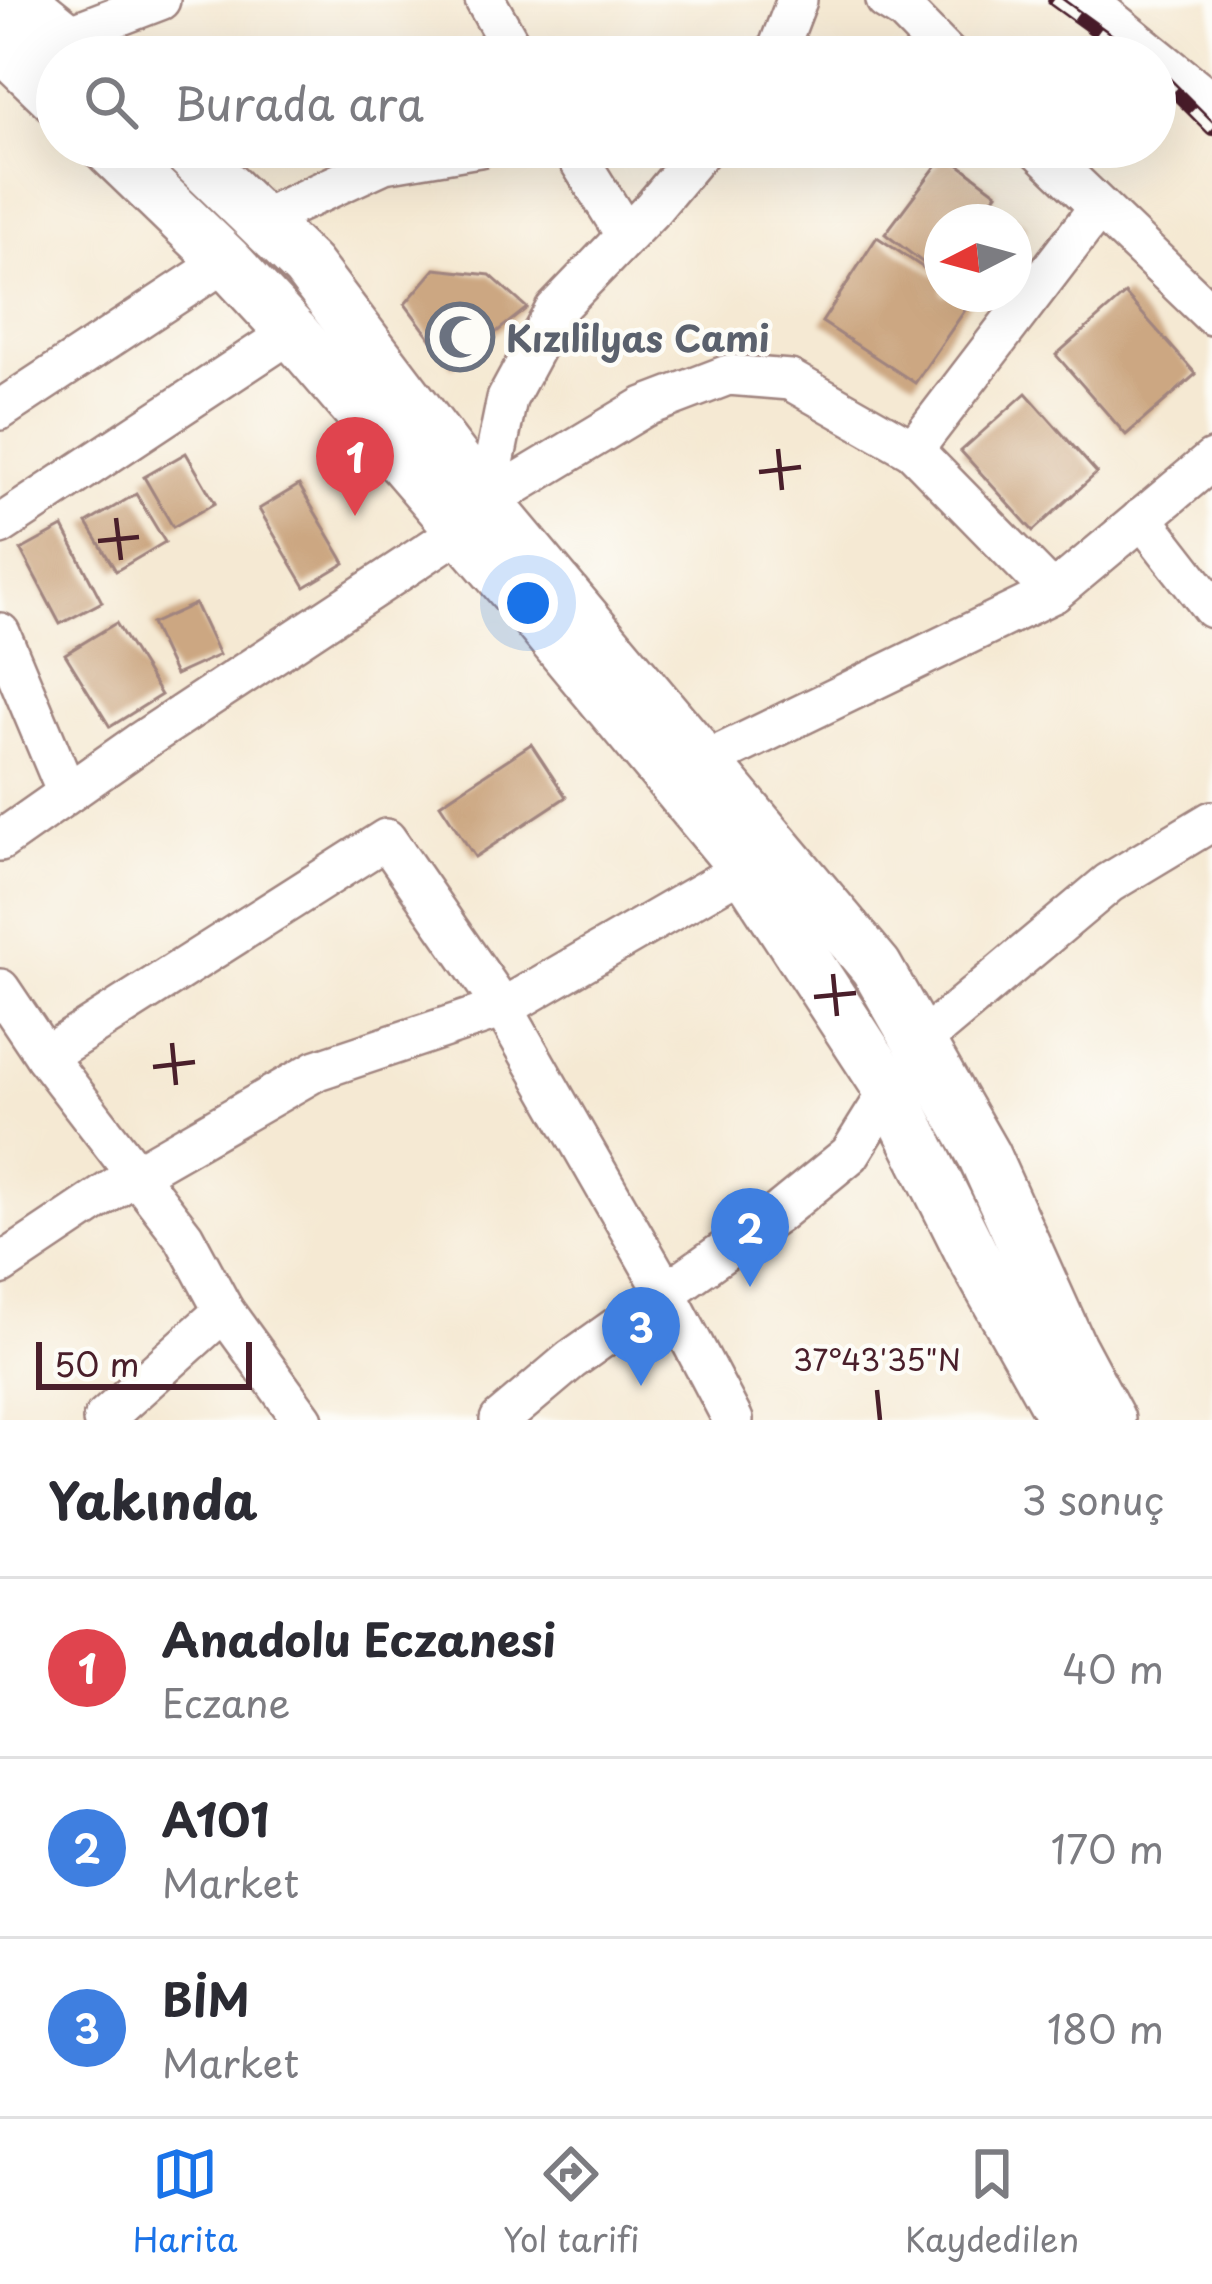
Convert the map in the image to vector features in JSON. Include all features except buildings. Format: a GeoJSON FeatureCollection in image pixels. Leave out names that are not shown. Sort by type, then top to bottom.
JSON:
{"type":"FeatureCollection","features":[{"type":"Feature","properties":{"kind":"main road"},"geometry":{"type":"LineString","coordinates":[[20,0],[67,36]]}},
{"type":"Feature","properties":{"kind":"main road"},"geometry":{"type":"LineString","coordinates":[[4,52],[36,80]]}},
{"type":"Feature","properties":{"kind":"main road"},"geometry":{"type":"LineString","coordinates":[[130,168],[226,261],[706,761],[876,967],[984,1156],[1070,1347],[1109,1420]]}},
{"type":"Feature","properties":{"kind":"main road"},"geometry":{"type":"LineString","coordinates":[[206,168],[307,266],[473,516],[745,868],[890,1090],[972,1254],[1065,1420]]}},
{"type":"Feature","properties":{"kind":"main road"},"geometry":{"type":"LineString","coordinates":[[890,1090],[921,1041]]}},
{"type":"Feature","properties":{"kind":"street"},"geometry":{"type":"LineString","coordinates":[[485,0],[505,36]]}},
{"type":"Feature","properties":{"kind":"street"},"geometry":{"type":"LineString","coordinates":[[783,36],[797,0]]}},
{"type":"Feature","properties":{"kind":"street"},"geometry":{"type":"LineString","coordinates":[[886,0],[928,36]]}},
{"type":"Feature","properties":{"kind":"street"},"geometry":{"type":"LineString","coordinates":[[1086,0],[1130,36]]}},
{"type":"Feature","properties":{"kind":"street"},"geometry":{"type":"LineString","coordinates":[[97,36],[144,3]]}},
{"type":"Feature","properties":{"kind":"street"},"geometry":{"type":"LineString","coordinates":[[4,52],[36,50]]}},
{"type":"Feature","properties":{"kind":"street"},"geometry":{"type":"LineString","coordinates":[[1176,73],[1212,102]]}},
{"type":"Feature","properties":{"kind":"street"},"geometry":{"type":"LineString","coordinates":[[260,220],[375,168]]}},
{"type":"Feature","properties":{"kind":"street"},"geometry":{"type":"LineString","coordinates":[[584,168],[625,234]]}},
{"type":"Feature","properties":{"kind":"street"},"geometry":{"type":"LineString","coordinates":[[473,516],[507,399],[555,310],[686,168]]}},
{"type":"Feature","properties":{"kind":"street"},"geometry":{"type":"LineString","coordinates":[[1059,168],[1212,315]]}},
{"type":"Feature","properties":{"kind":"street"},"geometry":{"type":"LineString","coordinates":[[913,450],[1099,207]]}},
{"type":"Feature","properties":{"kind":"street"},"geometry":{"type":"LineString","coordinates":[[0,410],[226,261]]}},
{"type":"Feature","properties":{"kind":"street"},"geometry":{"type":"LineString","coordinates":[[0,525],[292,332]]}},
{"type":"Feature","properties":{"kind":"street"},"geometry":{"type":"LineString","coordinates":[[0,841],[473,516],[644,407],[728,375],[790,380],[913,450],[1053,592]]}},
{"type":"Feature","properties":{"kind":"street"},"geometry":{"type":"LineString","coordinates":[[706,761],[1053,592],[1212,460]]}},
{"type":"Feature","properties":{"kind":"street"},"geometry":{"type":"LineString","coordinates":[[1142,518],[1212,608]]}},
{"type":"Feature","properties":{"kind":"street"},"geometry":{"type":"LineString","coordinates":[[0,633],[67,793]]}},
{"type":"Feature","properties":{"kind":"street"},"geometry":{"type":"LineString","coordinates":[[921,1041],[1109,883],[1212,820]]}},
{"type":"Feature","properties":{"kind":"street"},"geometry":{"type":"LineString","coordinates":[[45,1056],[386,839],[503,1008],[733,1420]]}},
{"type":"Feature","properties":{"kind":"street"},"geometry":{"type":"LineString","coordinates":[[0,1265],[136,1174],[317,1070],[503,1008],[745,868]]}},
{"type":"Feature","properties":{"kind":"street"},"geometry":{"type":"LineString","coordinates":[[0,989],[45,1056],[184,1237],[224,1311],[303,1420]]}},
{"type":"Feature","properties":{"kind":"street"},"geometry":{"type":"LineString","coordinates":[[500,1420],[571,1360],[778,1213],[850,1154],[890,1090]]}},
{"type":"Feature","properties":{"kind":"street"},"geometry":{"type":"LineString","coordinates":[[103,1420],[224,1311]]}},
{"type":"Feature","properties":{"kind":"railway"},"geometry":{"type":"LineString","coordinates":[[1054,0],[1104,36]]}},
{"type":"Feature","properties":{"kind":"railway"},"geometry":{"type":"LineString","coordinates":[[1176,93],[1212,129]]}},
{"type":"Feature","properties":{"kind":"place","name":"Kızılilyas Cami"},"geometry":{"type":"Point","coordinates":[460,337]}},
{"type":"Feature","properties":{"kind":"place","name":"Anadolu Eczanesi"},"geometry":{"type":"Point","coordinates":[355,516]}},
{"type":"Feature","properties":{"kind":"place","name":"A101"},"geometry":{"type":"Point","coordinates":[750,1287]}},
{"type":"Feature","properties":{"kind":"place","name":"BİM"},"geometry":{"type":"Point","coordinates":[641,1386]}}]}
